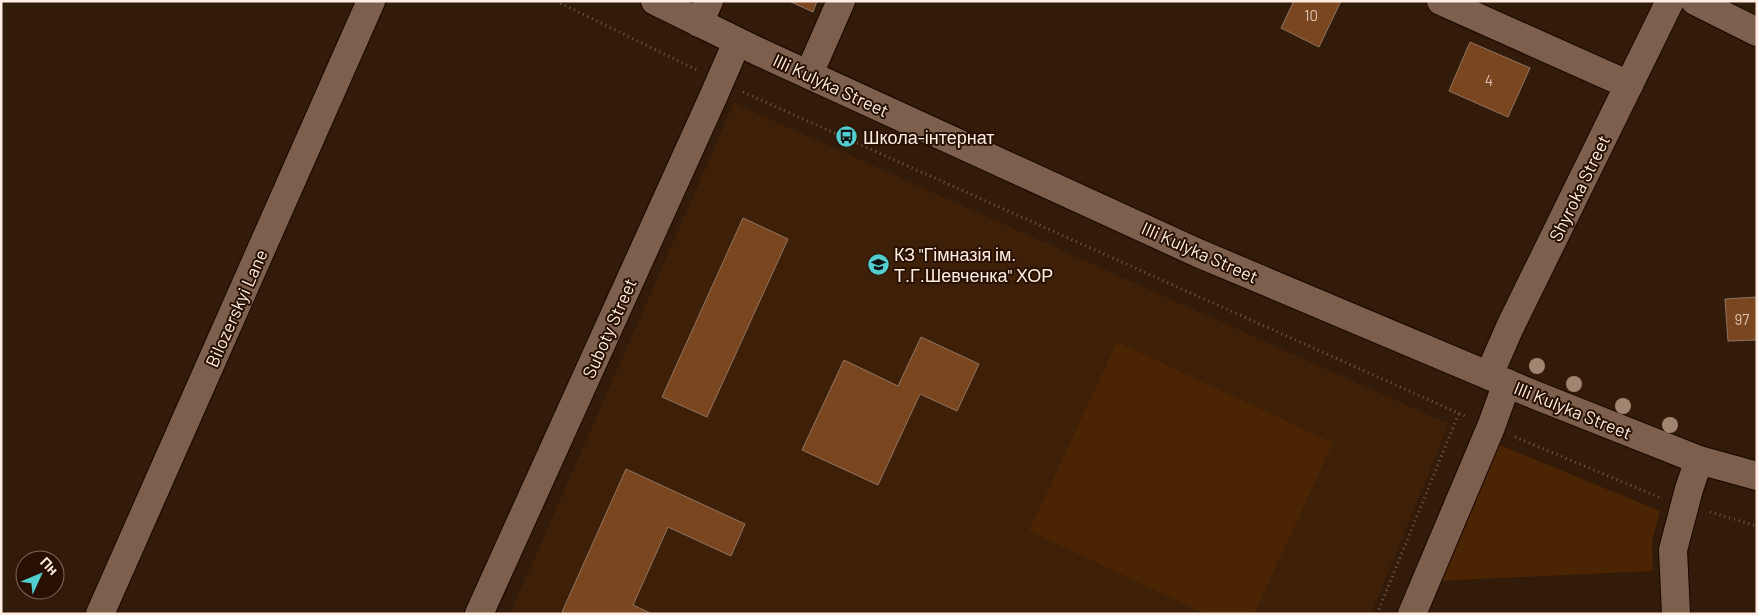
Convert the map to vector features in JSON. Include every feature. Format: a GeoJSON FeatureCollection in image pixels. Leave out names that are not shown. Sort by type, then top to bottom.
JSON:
{"type":"FeatureCollection","features":[{"type":"Feature","properties":{"kind":"street","name":"Bilozerskyi Lane"},"geometry":{"type":"LineString","coordinates":[[100,614],[371,1]]}},
{"type":"Feature","properties":{"kind":"street","name":"Illi Kulyka Street"},"geometry":{"type":"LineString","coordinates":[[654,1],[704,12],[737,42],[1198,253],[1498,379],[1699,460],[1757,476]]}},
{"type":"Feature","properties":{"kind":"street"},"geometry":{"type":"LineString","coordinates":[[809,74],[841,1]]}},
{"type":"Feature","properties":{"kind":"street"},"geometry":{"type":"LineString","coordinates":[[1440,1],[1629,85]]}},
{"type":"Feature","properties":{"kind":"street","name":"Shyroka Street"},"geometry":{"type":"LineString","coordinates":[[1412,614],[1491,427],[1498,379],[1510,327],[1670,1]]}},
{"type":"Feature","properties":{"kind":"street"},"geometry":{"type":"LineString","coordinates":[[1695,1],[1757,32]]}},
{"type":"Feature","properties":{"kind":"street","name":"Suboty Street"},"geometry":{"type":"LineString","coordinates":[[479,614],[737,42]]}},
{"type":"Feature","properties":{"kind":"street"},"geometry":{"type":"LineString","coordinates":[[1676,614],[1673,550],[1689,489],[1699,460]]}},
{"type":"Feature","properties":{"kind":"path"},"geometry":{"type":"LineString","coordinates":[[556,1],[720,81],[1459,414],[1660,498]]}},
{"type":"Feature","properties":{"kind":"path"},"geometry":{"type":"LineString","coordinates":[[1377,614],[1459,414]]}},
{"type":"Feature","properties":{"kind":"shaded area","name":"КЗ \"Гімназія ім. Т.Г.Шевченка\" ХОР"},"geometry":{"type":"Polygon","coordinates":[[[734,103],[1449,424],[1371,614],[510,614],[734,103]]]}},
{"type":"Feature","properties":{"kind":"shaded area"},"geometry":{"type":"Polygon","coordinates":[[[1117,342],[1333,443],[1254,614],[1206,614],[1029,531],[1117,342]]]}},
{"type":"Feature","properties":{"kind":"shaded area"},"geometry":{"type":"Polygon","coordinates":[[[1495,443],[1660,511],[1652,541],[1653,571],[1435,581],[1495,443]]]}},
{"type":"Feature","properties":{"kind":"building"},"geometry":{"type":"Polygon","coordinates":[[[789,1],[817,1],[813,12],[789,1]]]}},
{"type":"Feature","properties":{"kind":"building"},"geometry":{"type":"Polygon","coordinates":[[[1294,1],[1341,1],[1319,47],[1281,28],[1294,1]]]}},
{"type":"Feature","properties":{"kind":"building"},"geometry":{"type":"Polygon","coordinates":[[[1470,42],[1530,68],[1508,117],[1449,91],[1470,42]]]}},
{"type":"Feature","properties":{"kind":"building"},"geometry":{"type":"Polygon","coordinates":[[[743,218],[788,239],[707,417],[662,397],[743,218]]]}},
{"type":"Feature","properties":{"kind":"building"},"geometry":{"type":"Polygon","coordinates":[[[1757,297],[1757,340],[1728,341],[1725,299],[1757,297]]]}},
{"type":"Feature","properties":{"kind":"building"},"geometry":{"type":"Polygon","coordinates":[[[921,337],[979,364],[957,411],[920,394],[878,485],[802,450],[844,360],[898,386],[921,337]]]}},
{"type":"Feature","properties":{"kind":"building"},"geometry":{"type":"Polygon","coordinates":[[[626,469],[745,524],[731,556],[668,527],[633,605],[652,614],[567,614],[562,612],[626,469]]]}},
{"type":"Feature","properties":{"kind":"place","name":"Школа-інтернат"},"geometry":{"type":"Point","coordinates":[847,137]}},
{"type":"Feature","properties":{"kind":"place","name":"КЗ \"Гімназія ім. Т.Г.Шевченка\" ХОР"},"geometry":{"type":"Point","coordinates":[878,264]}}]}
